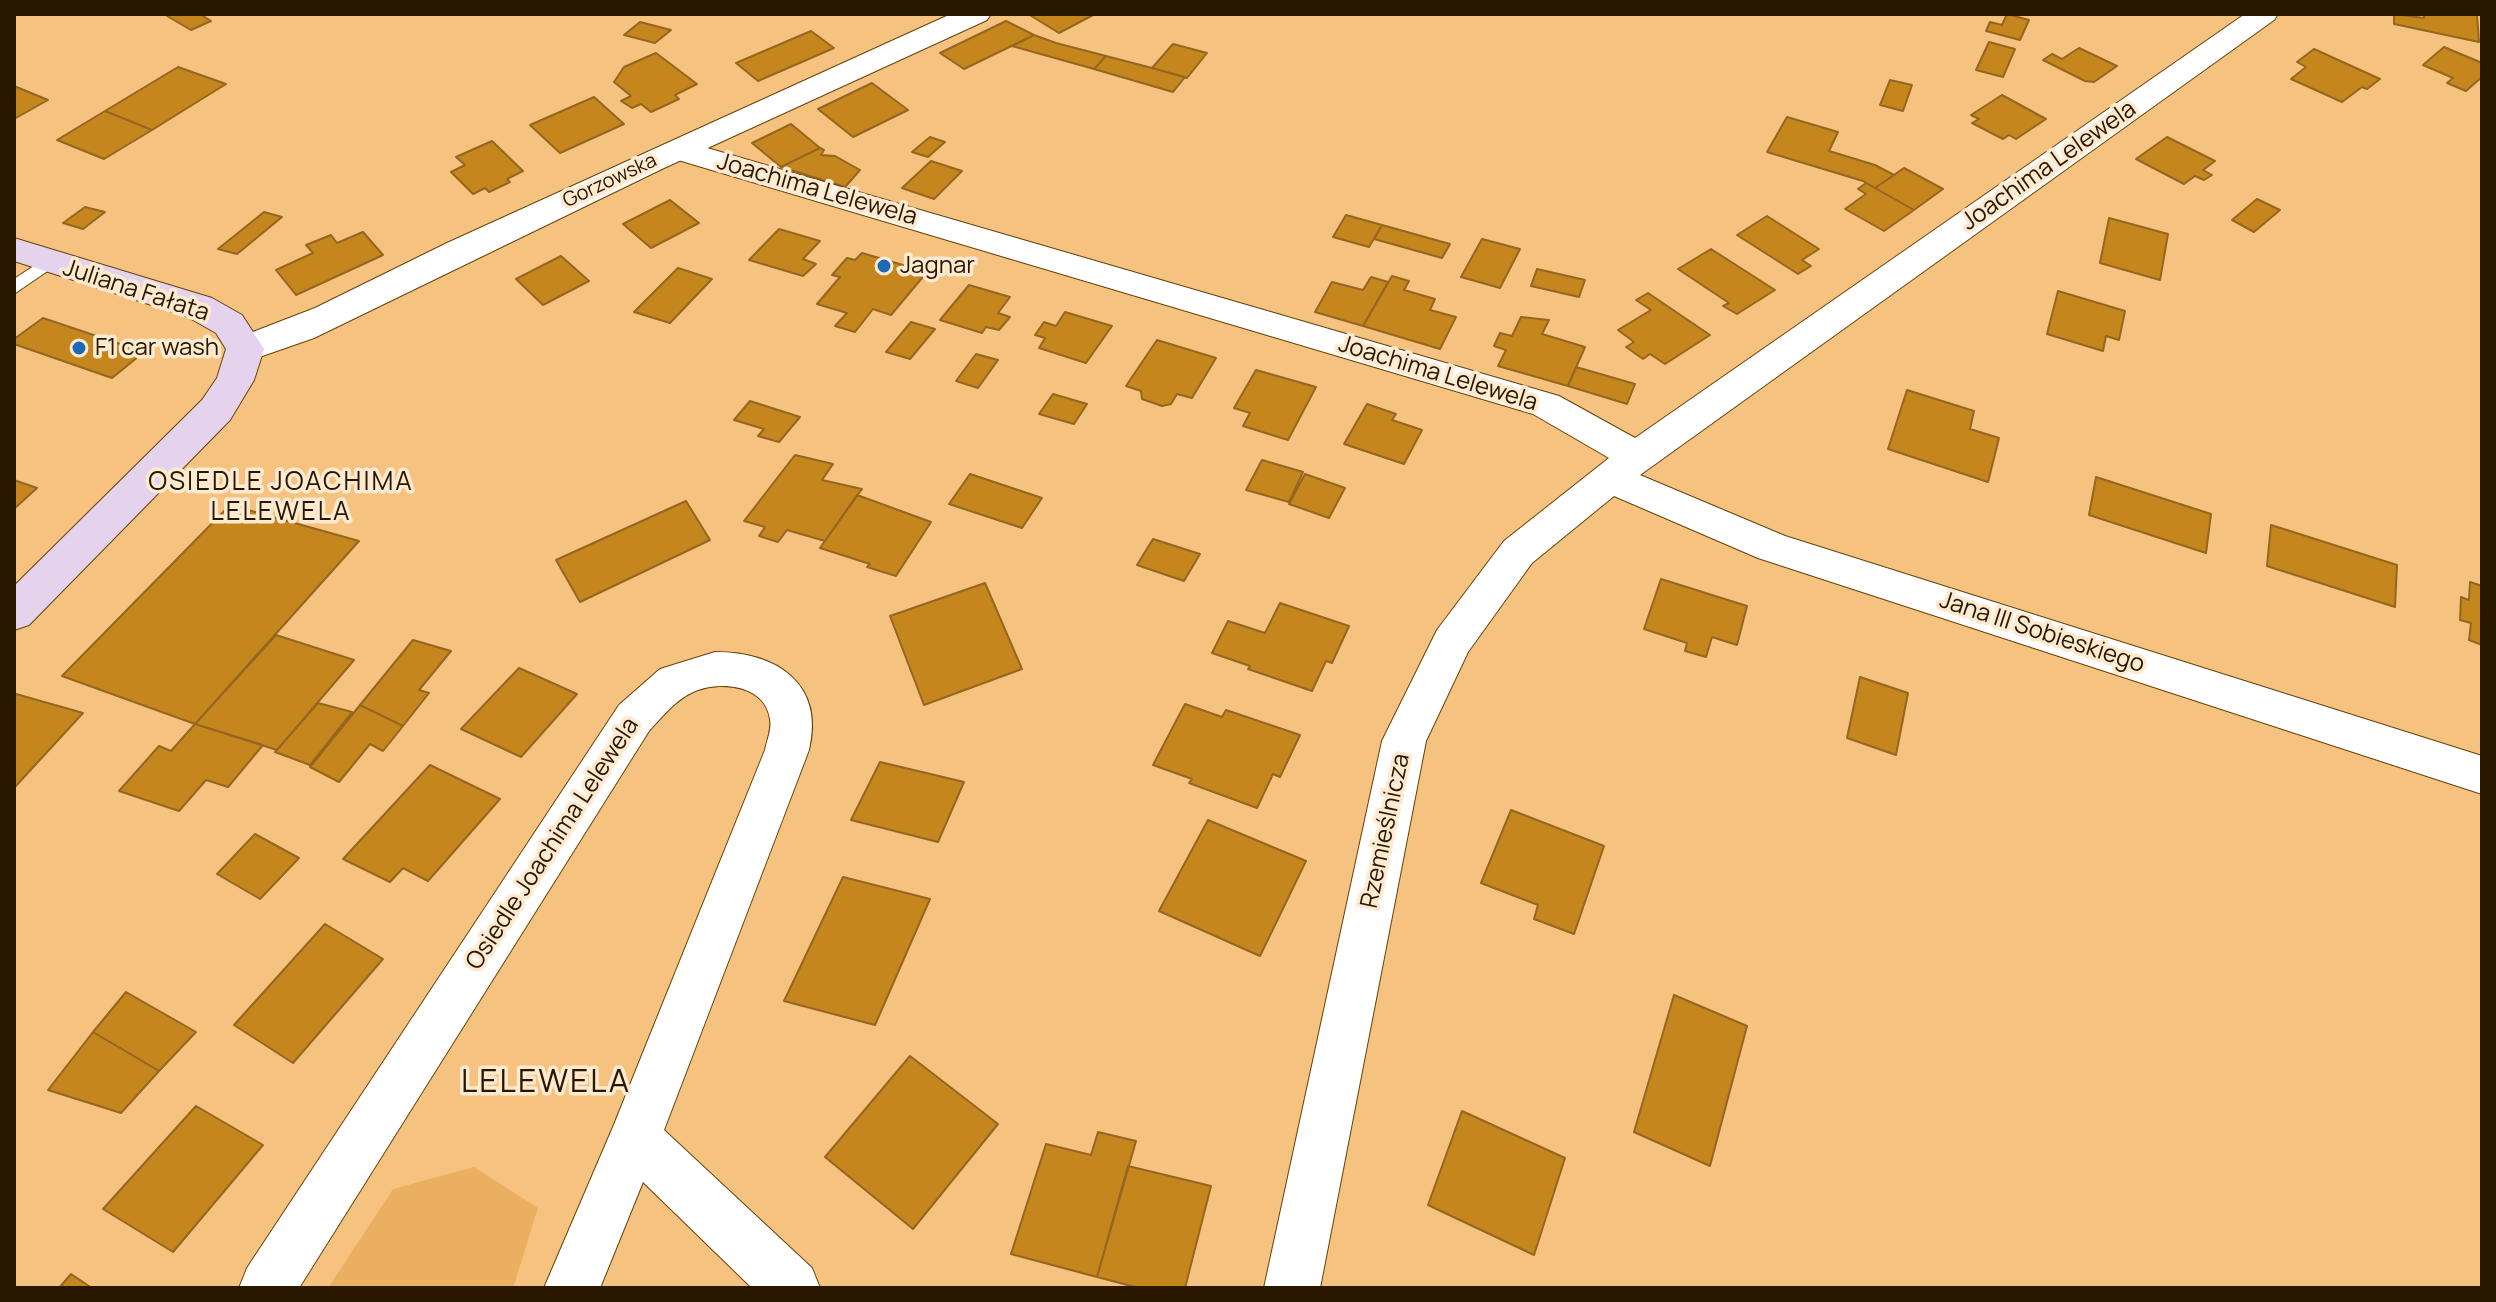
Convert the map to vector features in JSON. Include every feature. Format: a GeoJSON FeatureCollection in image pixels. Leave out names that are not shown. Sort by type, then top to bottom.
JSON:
{"type":"FeatureCollection","features":[{"type":"Feature","properties":{"kind":"main road","name":"Juliana Fałata"},"geometry":{"type":"LineString","coordinates":[[14,249],[199,307],[229,324],[245,349]]}},
{"type":"Feature","properties":{"kind":"main road"},"geometry":{"type":"LineString","coordinates":[[14,613],[216,410],[235,380],[245,349]]}},
{"type":"Feature","properties":{"kind":"street","name":"Gorzowska"},"geometry":{"type":"LineString","coordinates":[[245,349],[273,341],[342,311],[455,252],[976,14]]}},
{"type":"Feature","properties":{"kind":"street","name":"Joachima Lelewela"},"geometry":{"type":"LineString","coordinates":[[679,150],[1546,405],[1622,466],[2264,14]]}},
{"type":"Feature","properties":{"kind":"street","name":"Jana III Sobieskiego"},"geometry":{"type":"LineString","coordinates":[[1622,466],[1772,547],[2482,775]]}},
{"type":"Feature","properties":{"kind":"street","name":"Rzemieślnicza"},"geometry":{"type":"LineString","coordinates":[[1292,1288],[1404,741],[1452,642],[1518,552],[1622,466]]}},
{"type":"Feature","properties":{"kind":"street","name":"Osiedle Joachima Lelewela"},"geometry":{"type":"LineString","coordinates":[[267,1288],[634,718],[659,692],[682,678],[704,671],[741,670],[760,675],[776,686],[788,702],[793,723],[787,750],[635,1138],[572,1288]]}},
{"type":"Feature","properties":{"kind":"street"},"geometry":{"type":"LineString","coordinates":[[635,1138],[792,1288]]}},
{"type":"Feature","properties":{"kind":"lane"},"geometry":{"type":"LineString","coordinates":[[14,288],[49,262]]}},
{"type":"Feature","properties":{"kind":"shaded area"},"geometry":{"type":"Polygon","coordinates":[[[474,1167],[538,1208],[513,1288],[328,1288],[393,1189],[474,1167]]]}},
{"type":"Feature","properties":{"kind":"building"},"geometry":{"type":"Polygon","coordinates":[[[200,14],[211,21],[191,30],[167,16],[200,14]]]}},
{"type":"Feature","properties":{"kind":"building"},"geometry":{"type":"Polygon","coordinates":[[[1028,14],[1095,14],[1059,33],[1028,14]]]}},
{"type":"Feature","properties":{"kind":"building"},"geometry":{"type":"Polygon","coordinates":[[[2007,14],[2029,20],[2020,40],[1986,31],[1990,22],[2002,25],[2007,14]]]}},
{"type":"Feature","properties":{"kind":"building"},"geometry":{"type":"Polygon","coordinates":[[[2394,14],[2424,18],[2424,14],[2477,14],[2479,42],[2394,24],[2394,14]]]}},
{"type":"Feature","properties":{"kind":"building"},"geometry":{"type":"Polygon","coordinates":[[[1006,21],[1034,35],[964,69],[940,53],[1006,21]]]}},
{"type":"Feature","properties":{"kind":"building"},"geometry":{"type":"Polygon","coordinates":[[[640,22],[671,30],[655,43],[624,35],[640,22]]]}},
{"type":"Feature","properties":{"kind":"building"},"geometry":{"type":"Polygon","coordinates":[[[811,31],[834,48],[758,81],[736,63],[811,31]]]}},
{"type":"Feature","properties":{"kind":"building"},"geometry":{"type":"Polygon","coordinates":[[[1034,35],[1106,56],[1094,69],[1012,46],[1034,35]]]}},
{"type":"Feature","properties":{"kind":"building"},"geometry":{"type":"Polygon","coordinates":[[[1989,42],[2015,49],[2003,77],[1976,70],[1989,42]]]}},
{"type":"Feature","properties":{"kind":"building"},"geometry":{"type":"Polygon","coordinates":[[[1173,44],[1207,53],[1187,78],[1152,68],[1173,44]]]}},
{"type":"Feature","properties":{"kind":"building"},"geometry":{"type":"Polygon","coordinates":[[[2444,47],[2482,63],[2482,77],[2466,91],[2447,83],[2453,78],[2423,65],[2444,47]]]}},
{"type":"Feature","properties":{"kind":"building"},"geometry":{"type":"Polygon","coordinates":[[[2079,48],[2117,66],[2094,82],[2085,81],[2043,60],[2052,54],[2062,59],[2079,48]]]}},
{"type":"Feature","properties":{"kind":"building"},"geometry":{"type":"Polygon","coordinates":[[[2314,49],[2380,79],[2367,89],[2362,87],[2342,102],[2291,79],[2306,67],[2297,62],[2314,49]]]}},
{"type":"Feature","properties":{"kind":"building"},"geometry":{"type":"Polygon","coordinates":[[[656,53],[697,84],[675,95],[679,99],[651,112],[641,104],[632,108],[621,101],[631,96],[614,82],[624,67],[656,53]]]}},
{"type":"Feature","properties":{"kind":"building"},"geometry":{"type":"Polygon","coordinates":[[[1106,56],[1185,77],[1173,92],[1094,69],[1106,56]]]}},
{"type":"Feature","properties":{"kind":"building"},"geometry":{"type":"Polygon","coordinates":[[[178,67],[226,84],[152,130],[105,111],[178,67]]]}},
{"type":"Feature","properties":{"kind":"building"},"geometry":{"type":"Polygon","coordinates":[[[1890,80],[1912,85],[1903,111],[1880,105],[1890,80]]]}},
{"type":"Feature","properties":{"kind":"building"},"geometry":{"type":"Polygon","coordinates":[[[872,83],[908,110],[853,137],[818,109],[872,83]]]}},
{"type":"Feature","properties":{"kind":"building"},"geometry":{"type":"Polygon","coordinates":[[[14,86],[48,100],[14,119],[14,86]]]}},
{"type":"Feature","properties":{"kind":"building"},"geometry":{"type":"Polygon","coordinates":[[[2002,95],[2046,119],[2016,139],[2009,135],[2003,139],[1972,123],[1979,119],[1971,115],[2002,95]]]}},
{"type":"Feature","properties":{"kind":"building"},"geometry":{"type":"Polygon","coordinates":[[[594,97],[624,124],[560,153],[530,125],[594,97]]]}},
{"type":"Feature","properties":{"kind":"building"},"geometry":{"type":"Polygon","coordinates":[[[105,111],[152,130],[104,159],[57,140],[105,111]]]}},
{"type":"Feature","properties":{"kind":"building"},"geometry":{"type":"Polygon","coordinates":[[[1787,117],[1838,132],[1829,151],[1875,165],[1894,175],[1875,188],[1863,181],[1767,152],[1787,117]]]}},
{"type":"Feature","properties":{"kind":"building"},"geometry":{"type":"Polygon","coordinates":[[[791,124],[820,148],[781,167],[752,143],[791,124]]]}},
{"type":"Feature","properties":{"kind":"building"},"geometry":{"type":"Polygon","coordinates":[[[930,137],[945,142],[928,157],[912,152],[930,137]]]}},
{"type":"Feature","properties":{"kind":"building"},"geometry":{"type":"Polygon","coordinates":[[[2167,137],[2215,161],[2203,170],[2212,175],[2204,180],[2195,176],[2184,184],[2136,159],[2167,137]]]}},
{"type":"Feature","properties":{"kind":"building"},"geometry":{"type":"Polygon","coordinates":[[[492,141],[523,171],[507,179],[510,182],[489,192],[485,188],[473,194],[451,172],[465,165],[456,157],[492,141]]]}},
{"type":"Feature","properties":{"kind":"building"},"geometry":{"type":"Polygon","coordinates":[[[820,148],[824,150],[821,155],[835,156],[860,170],[845,187],[781,167],[820,148]]]}},
{"type":"Feature","properties":{"kind":"building"},"geometry":{"type":"Polygon","coordinates":[[[931,161],[962,171],[934,199],[902,188],[931,161]]]}},
{"type":"Feature","properties":{"kind":"building"},"geometry":{"type":"Polygon","coordinates":[[[1904,168],[1943,189],[1914,210],[1875,188],[1904,168]]]}},
{"type":"Feature","properties":{"kind":"building"},"geometry":{"type":"Polygon","coordinates":[[[1866,183],[1914,210],[1884,231],[1845,209],[1866,194],[1858,189],[1866,183]]]}},
{"type":"Feature","properties":{"kind":"building"},"geometry":{"type":"Polygon","coordinates":[[[2257,199],[2280,210],[2254,232],[2232,220],[2257,199]]]}},
{"type":"Feature","properties":{"kind":"building"},"geometry":{"type":"Polygon","coordinates":[[[670,200],[699,223],[651,248],[623,224],[670,200]]]}},
{"type":"Feature","properties":{"kind":"building"},"geometry":{"type":"Polygon","coordinates":[[[85,207],[105,212],[83,229],[63,223],[85,207]]]}},
{"type":"Feature","properties":{"kind":"building"},"geometry":{"type":"Polygon","coordinates":[[[264,212],[282,217],[237,254],[218,249],[264,212]]]}},
{"type":"Feature","properties":{"kind":"building"},"geometry":{"type":"Polygon","coordinates":[[[1346,215],[1382,225],[1369,247],[1333,237],[1346,215]]]}},
{"type":"Feature","properties":{"kind":"building"},"geometry":{"type":"Polygon","coordinates":[[[1767,216],[1819,249],[1802,260],[1811,266],[1798,274],[1737,235],[1767,216]]]}},
{"type":"Feature","properties":{"kind":"building"},"geometry":{"type":"Polygon","coordinates":[[[2109,218],[2168,234],[2160,280],[2100,263],[2109,218]]]}},
{"type":"Feature","properties":{"kind":"building"},"geometry":{"type":"Polygon","coordinates":[[[1382,225],[1450,244],[1442,258],[1374,239],[1382,225]]]}},
{"type":"Feature","properties":{"kind":"building"},"geometry":{"type":"Polygon","coordinates":[[[779,229],[820,241],[803,259],[816,264],[803,276],[749,260],[779,229]]]}},
{"type":"Feature","properties":{"kind":"building"},"geometry":{"type":"Polygon","coordinates":[[[363,232],[383,255],[296,295],[276,270],[313,253],[306,245],[331,235],[337,243],[363,232]]]}},
{"type":"Feature","properties":{"kind":"building"},"geometry":{"type":"Polygon","coordinates":[[[1482,239],[1520,249],[1500,288],[1461,277],[1482,239]]]}},
{"type":"Feature","properties":{"kind":"building"},"geometry":{"type":"Polygon","coordinates":[[[1711,249],[1775,290],[1737,314],[1723,306],[1729,303],[1678,269],[1711,249]]]}},
{"type":"Feature","properties":{"kind":"building"},"geometry":{"type":"Polygon","coordinates":[[[862,253],[927,272],[891,315],[873,309],[855,332],[835,326],[847,313],[817,304],[840,277],[832,275],[847,258],[855,260],[862,253]]]}},
{"type":"Feature","properties":{"kind":"building"},"geometry":{"type":"Polygon","coordinates":[[[561,256],[589,281],[543,305],[516,279],[561,256]]]}},
{"type":"Feature","properties":{"kind":"building"},"geometry":{"type":"Polygon","coordinates":[[[678,268],[712,279],[670,323],[634,312],[678,268]]]}},
{"type":"Feature","properties":{"kind":"building"},"geometry":{"type":"Polygon","coordinates":[[[1537,269],[1585,280],[1579,297],[1531,286],[1537,269]]]}},
{"type":"Feature","properties":{"kind":"building"},"geometry":{"type":"Polygon","coordinates":[[[1392,276],[1409,281],[1404,290],[1435,299],[1430,310],[1456,317],[1440,349],[1363,326],[1392,276]]]}},
{"type":"Feature","properties":{"kind":"building"},"geometry":{"type":"Polygon","coordinates":[[[1371,277],[1388,282],[1363,326],[1315,312],[1332,282],[1363,290],[1371,277]]]}},
{"type":"Feature","properties":{"kind":"building"},"geometry":{"type":"Polygon","coordinates":[[[969,285],[1010,297],[998,313],[1010,317],[999,330],[986,327],[982,333],[940,320],[969,285]]]}},
{"type":"Feature","properties":{"kind":"building"},"geometry":{"type":"Polygon","coordinates":[[[2058,291],[2125,311],[2119,340],[2106,336],[2103,351],[2047,334],[2058,291]]]}},
{"type":"Feature","properties":{"kind":"building"},"geometry":{"type":"Polygon","coordinates":[[[1648,293],[1710,335],[1665,364],[1650,354],[1643,359],[1626,347],[1634,342],[1618,330],[1651,310],[1636,300],[1648,293]]]}},
{"type":"Feature","properties":{"kind":"building"},"geometry":{"type":"Polygon","coordinates":[[[1065,312],[1112,326],[1086,363],[1039,348],[1045,338],[1035,335],[1044,322],[1056,326],[1065,312]]]}},
{"type":"Feature","properties":{"kind":"building"},"geometry":{"type":"Polygon","coordinates":[[[1521,317],[1549,320],[1542,334],[1585,347],[1568,386],[1498,366],[1506,350],[1494,346],[1500,333],[1512,336],[1521,317]]]}},
{"type":"Feature","properties":{"kind":"building","name":"F1 car wash"},"geometry":{"type":"Polygon","coordinates":[[[43,318],[144,352],[112,378],[14,344],[14,339],[43,318]]]}},
{"type":"Feature","properties":{"kind":"building"},"geometry":{"type":"Polygon","coordinates":[[[911,322],[935,329],[910,359],[886,352],[911,322]]]}},
{"type":"Feature","properties":{"kind":"building"},"geometry":{"type":"Polygon","coordinates":[[[1157,340],[1216,358],[1192,398],[1177,394],[1171,404],[1162,406],[1142,399],[1141,391],[1126,386],[1157,340]]]}},
{"type":"Feature","properties":{"kind":"building"},"geometry":{"type":"Polygon","coordinates":[[[976,354],[998,360],[978,388],[956,381],[976,354]]]}},
{"type":"Feature","properties":{"kind":"building"},"geometry":{"type":"Polygon","coordinates":[[[1576,367],[1635,384],[1627,404],[1568,386],[1576,367]]]}},
{"type":"Feature","properties":{"kind":"building"},"geometry":{"type":"Polygon","coordinates":[[[1256,370],[1316,387],[1288,440],[1243,426],[1250,413],[1234,408],[1256,370]]]}},
{"type":"Feature","properties":{"kind":"building"},"geometry":{"type":"Polygon","coordinates":[[[1907,390],[1974,411],[1970,429],[1999,438],[1988,482],[1888,449],[1907,390]]]}},
{"type":"Feature","properties":{"kind":"building"},"geometry":{"type":"Polygon","coordinates":[[[1053,394],[1087,404],[1074,424],[1039,414],[1053,394]]]}},
{"type":"Feature","properties":{"kind":"building"},"geometry":{"type":"Polygon","coordinates":[[[750,401],[800,417],[779,442],[758,436],[764,429],[734,420],[750,401]]]}},
{"type":"Feature","properties":{"kind":"building"},"geometry":{"type":"Polygon","coordinates":[[[1367,404],[1396,414],[1392,420],[1422,430],[1404,464],[1344,444],[1367,404]]]}},
{"type":"Feature","properties":{"kind":"building"},"geometry":{"type":"Polygon","coordinates":[[[795,455],[833,464],[822,480],[862,489],[825,541],[787,530],[778,542],[759,536],[765,527],[744,521],[795,455]]]}},
{"type":"Feature","properties":{"kind":"building"},"geometry":{"type":"Polygon","coordinates":[[[1262,460],[1303,472],[1289,502],[1246,490],[1262,460]]]}},
{"type":"Feature","properties":{"kind":"building"},"geometry":{"type":"Polygon","coordinates":[[[970,474],[1042,498],[1022,528],[949,504],[970,474]]]}},
{"type":"Feature","properties":{"kind":"building"},"geometry":{"type":"Polygon","coordinates":[[[1305,474],[1345,488],[1329,518],[1289,504],[1305,474]]]}},
{"type":"Feature","properties":{"kind":"building"},"geometry":{"type":"Polygon","coordinates":[[[2096,477],[2211,514],[2206,553],[2089,515],[2096,477]]]}},
{"type":"Feature","properties":{"kind":"building"},"geometry":{"type":"Polygon","coordinates":[[[14,480],[37,488],[14,509],[14,480]]]}},
{"type":"Feature","properties":{"kind":"building"},"geometry":{"type":"Polygon","coordinates":[[[857,495],[931,522],[896,576],[820,548],[857,495]]]}},
{"type":"Feature","properties":{"kind":"building"},"geometry":{"type":"Polygon","coordinates":[[[686,501],[710,540],[580,602],[556,560],[686,501]]]}},
{"type":"Feature","properties":{"kind":"building"},"geometry":{"type":"Polygon","coordinates":[[[230,505],[359,541],[195,724],[62,676],[230,505]]]}},
{"type":"Feature","properties":{"kind":"building"},"geometry":{"type":"Polygon","coordinates":[[[2271,525],[2397,565],[2395,607],[2267,566],[2271,525]]]}},
{"type":"Feature","properties":{"kind":"building"},"geometry":{"type":"Polygon","coordinates":[[[1153,539],[1200,554],[1184,581],[1137,565],[1153,539]]]}},
{"type":"Feature","properties":{"kind":"building"},"geometry":{"type":"Polygon","coordinates":[[[1661,579],[1747,606],[1737,645],[1712,637],[1706,657],[1685,651],[1687,643],[1644,629],[1661,579]]]}},
{"type":"Feature","properties":{"kind":"building"},"geometry":{"type":"Polygon","coordinates":[[[2470,582],[2482,586],[2482,645],[2469,640],[2471,623],[2460,620],[2461,597],[2469,600],[2470,582]]]}},
{"type":"Feature","properties":{"kind":"building"},"geometry":{"type":"Polygon","coordinates":[[[985,583],[1022,669],[924,705],[890,616],[985,583]]]}},
{"type":"Feature","properties":{"kind":"building"},"geometry":{"type":"Polygon","coordinates":[[[1280,603],[1349,626],[1332,663],[1326,661],[1312,691],[1212,653],[1228,621],[1265,633],[1280,603]]]}},
{"type":"Feature","properties":{"kind":"building"},"geometry":{"type":"Polygon","coordinates":[[[276,635],[354,660],[277,750],[195,724],[276,635]]]}},
{"type":"Feature","properties":{"kind":"building"},"geometry":{"type":"Polygon","coordinates":[[[413,640],[451,651],[419,690],[429,693],[403,726],[360,705],[413,640]]]}},
{"type":"Feature","properties":{"kind":"building"},"geometry":{"type":"Polygon","coordinates":[[[519,668],[577,694],[521,757],[461,729],[519,668]]]}},
{"type":"Feature","properties":{"kind":"building"},"geometry":{"type":"Polygon","coordinates":[[[1860,677],[1908,693],[1896,755],[1847,738],[1860,677]]]}},
{"type":"Feature","properties":{"kind":"building"},"geometry":{"type":"Polygon","coordinates":[[[16,694],[83,713],[14,788],[14,697],[16,694]]]}},
{"type":"Feature","properties":{"kind":"building"},"geometry":{"type":"Polygon","coordinates":[[[318,703],[352,712],[310,765],[275,752],[318,703]]]}},
{"type":"Feature","properties":{"kind":"building"},"geometry":{"type":"Polygon","coordinates":[[[1185,704],[1222,717],[1226,710],[1300,735],[1280,777],[1273,774],[1257,808],[1189,783],[1192,779],[1153,765],[1185,704]]]}},
{"type":"Feature","properties":{"kind":"building"},"geometry":{"type":"Polygon","coordinates":[[[360,705],[403,726],[383,751],[370,744],[339,782],[310,767],[360,705]]]}},
{"type":"Feature","properties":{"kind":"building"},"geometry":{"type":"Polygon","coordinates":[[[195,724],[263,745],[228,787],[206,780],[179,811],[119,791],[159,746],[171,751],[195,724]]]}},
{"type":"Feature","properties":{"kind":"building"},"geometry":{"type":"Polygon","coordinates":[[[880,762],[964,782],[938,842],[851,820],[880,762]]]}},
{"type":"Feature","properties":{"kind":"building"},"geometry":{"type":"Polygon","coordinates":[[[430,765],[500,799],[428,881],[403,868],[390,882],[343,859],[430,765]]]}},
{"type":"Feature","properties":{"kind":"building"},"geometry":{"type":"Polygon","coordinates":[[[1511,810],[1604,846],[1574,934],[1534,919],[1538,905],[1481,883],[1511,810]]]}},
{"type":"Feature","properties":{"kind":"building"},"geometry":{"type":"Polygon","coordinates":[[[1208,820],[1306,861],[1260,956],[1159,911],[1208,820]]]}},
{"type":"Feature","properties":{"kind":"building"},"geometry":{"type":"Polygon","coordinates":[[[255,834],[299,858],[260,899],[217,874],[255,834]]]}},
{"type":"Feature","properties":{"kind":"building"},"geometry":{"type":"Polygon","coordinates":[[[843,877],[930,899],[875,1025],[784,1001],[843,877]]]}},
{"type":"Feature","properties":{"kind":"building"},"geometry":{"type":"Polygon","coordinates":[[[325,924],[383,959],[293,1063],[234,1025],[325,924]]]}},
{"type":"Feature","properties":{"kind":"building"},"geometry":{"type":"Polygon","coordinates":[[[126,992],[196,1032],[159,1071],[93,1032],[126,992]]]}},
{"type":"Feature","properties":{"kind":"building"},"geometry":{"type":"Polygon","coordinates":[[[1674,995],[1747,1026],[1710,1166],[1634,1132],[1674,995]]]}},
{"type":"Feature","properties":{"kind":"building"},"geometry":{"type":"Polygon","coordinates":[[[93,1032],[159,1071],[121,1113],[48,1090],[93,1032]]]}},
{"type":"Feature","properties":{"kind":"building"},"geometry":{"type":"Polygon","coordinates":[[[910,1056],[998,1124],[913,1229],[825,1157],[910,1056]]]}},
{"type":"Feature","properties":{"kind":"building"},"geometry":{"type":"Polygon","coordinates":[[[196,1106],[263,1145],[173,1252],[103,1209],[196,1106]]]}},
{"type":"Feature","properties":{"kind":"building"},"geometry":{"type":"Polygon","coordinates":[[[1462,1111],[1565,1158],[1534,1255],[1428,1205],[1462,1111]]]}},
{"type":"Feature","properties":{"kind":"building"},"geometry":{"type":"Polygon","coordinates":[[[1098,1132],[1136,1141],[1097,1277],[1011,1254],[1046,1144],[1091,1155],[1098,1132]]]}},
{"type":"Feature","properties":{"kind":"building"},"geometry":{"type":"Polygon","coordinates":[[[1128,1166],[1211,1186],[1185,1288],[1139,1288],[1097,1277],[1128,1166]]]}},
{"type":"Feature","properties":{"kind":"building"},"geometry":{"type":"Polygon","coordinates":[[[71,1274],[92,1288],[59,1288],[71,1274]]]}},
{"type":"Feature","properties":{"kind":"place","name":"Jagnar"},"geometry":{"type":"Point","coordinates":[884,266]}},
{"type":"Feature","properties":{"kind":"place","name":"F1 car wash"},"geometry":{"type":"Point","coordinates":[79,348]}},
{"type":"Feature","properties":{"kind":"district","name":"OSIEDLE JOACHIMA LELEWELA"},"geometry":{"type":"Point","coordinates":[281,498]}},
{"type":"Feature","properties":{"kind":"district","name":"LELEWELA"},"geometry":{"type":"Point","coordinates":[546,1083]}}]}
